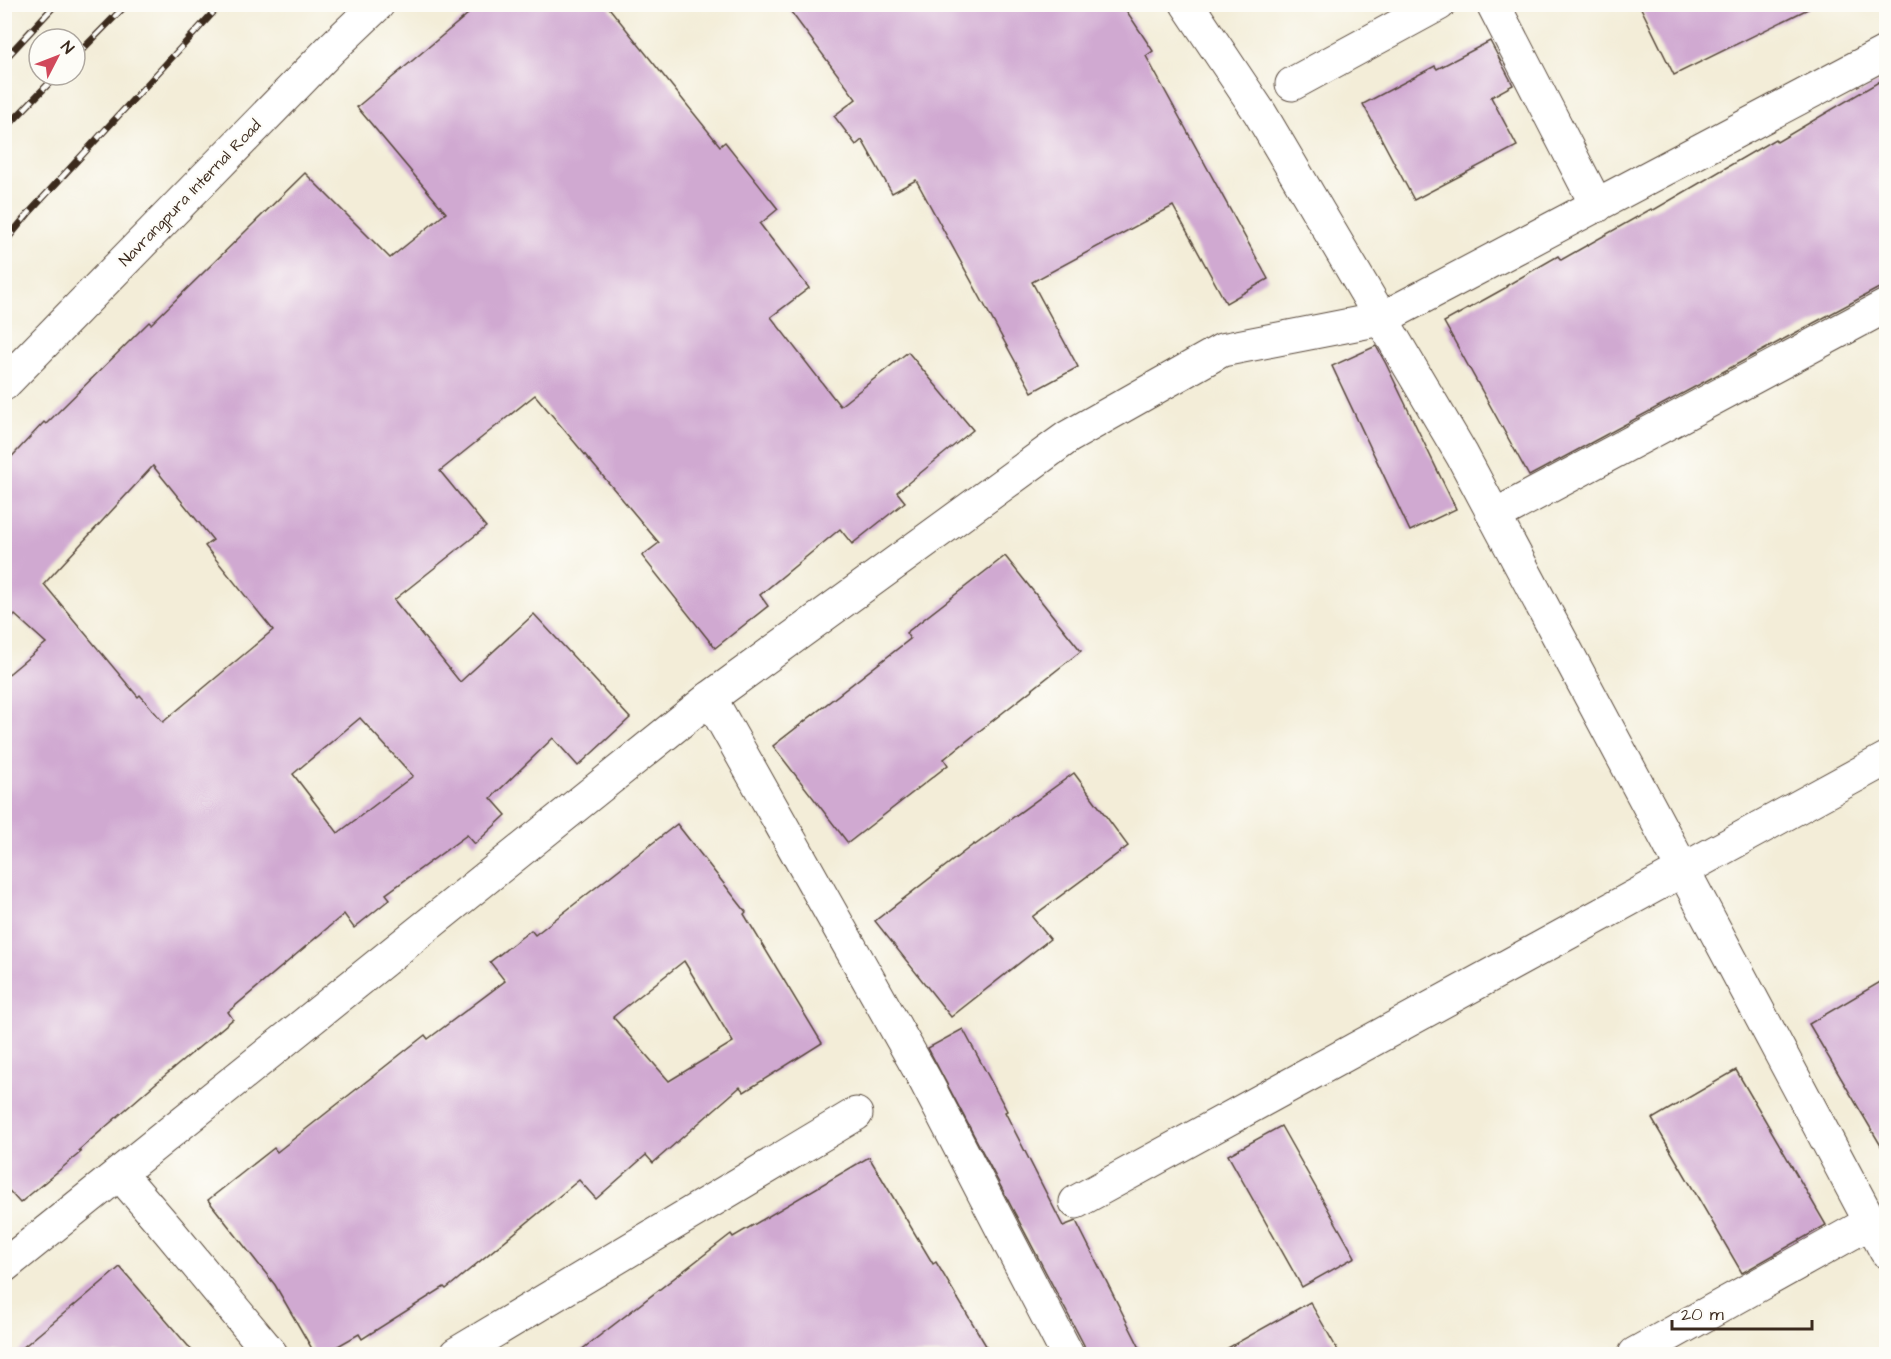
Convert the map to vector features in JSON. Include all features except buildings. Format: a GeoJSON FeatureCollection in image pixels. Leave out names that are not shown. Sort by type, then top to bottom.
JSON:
{"type":"FeatureCollection","features":[{"type":"Feature","properties":{"kind":"street","name":"Navrangpura Internal Road"},"geometry":{"type":"LineString","coordinates":[[4,384],[332,48],[378,4]]}},
{"type":"Feature","properties":{"kind":"street"},"geometry":{"type":"LineString","coordinates":[[1187,4],[1260,113],[1462,455],[1887,1251]]}},
{"type":"Feature","properties":{"kind":"street"},"geometry":{"type":"LineString","coordinates":[[1292,84],[1439,4]]}},
{"type":"Feature","properties":{"kind":"street"},"geometry":{"type":"LineString","coordinates":[[1493,4],[1597,206]]}},
{"type":"Feature","properties":{"kind":"street"},"geometry":{"type":"LineString","coordinates":[[4,1266],[710,698],[1068,437],[1222,350],[1381,319],[1887,52]]}},
{"type":"Feature","properties":{"kind":"street"},"geometry":{"type":"LineString","coordinates":[[1494,516],[1887,306]]}},
{"type":"Feature","properties":{"kind":"street"},"geometry":{"type":"LineString","coordinates":[[710,698],[925,1080],[1067,1354]]}},
{"type":"Feature","properties":{"kind":"street"},"geometry":{"type":"LineString","coordinates":[[1076,1202],[1887,759]]}},
{"type":"Feature","properties":{"kind":"street"},"geometry":{"type":"LineString","coordinates":[[456,1354],[856,1114]]}},
{"type":"Feature","properties":{"kind":"street"},"geometry":{"type":"LineString","coordinates":[[120,1174],[270,1354]]}},
{"type":"Feature","properties":{"kind":"street"},"geometry":{"type":"LineString","coordinates":[[1635,1354],[1871,1222]]}},
{"type":"Feature","properties":{"kind":"railway"},"geometry":{"type":"LineString","coordinates":[[4,60],[56,4]]}},
{"type":"Feature","properties":{"kind":"railway"},"geometry":{"type":"LineString","coordinates":[[87,45],[127,4]]}},
{"type":"Feature","properties":{"kind":"railway"},"geometry":{"type":"LineString","coordinates":[[4,243],[221,4]]}},
{"type":"Feature","properties":{"kind":"railway"},"geometry":{"type":"LineString","coordinates":[[4,130],[45,87]]}}]}
